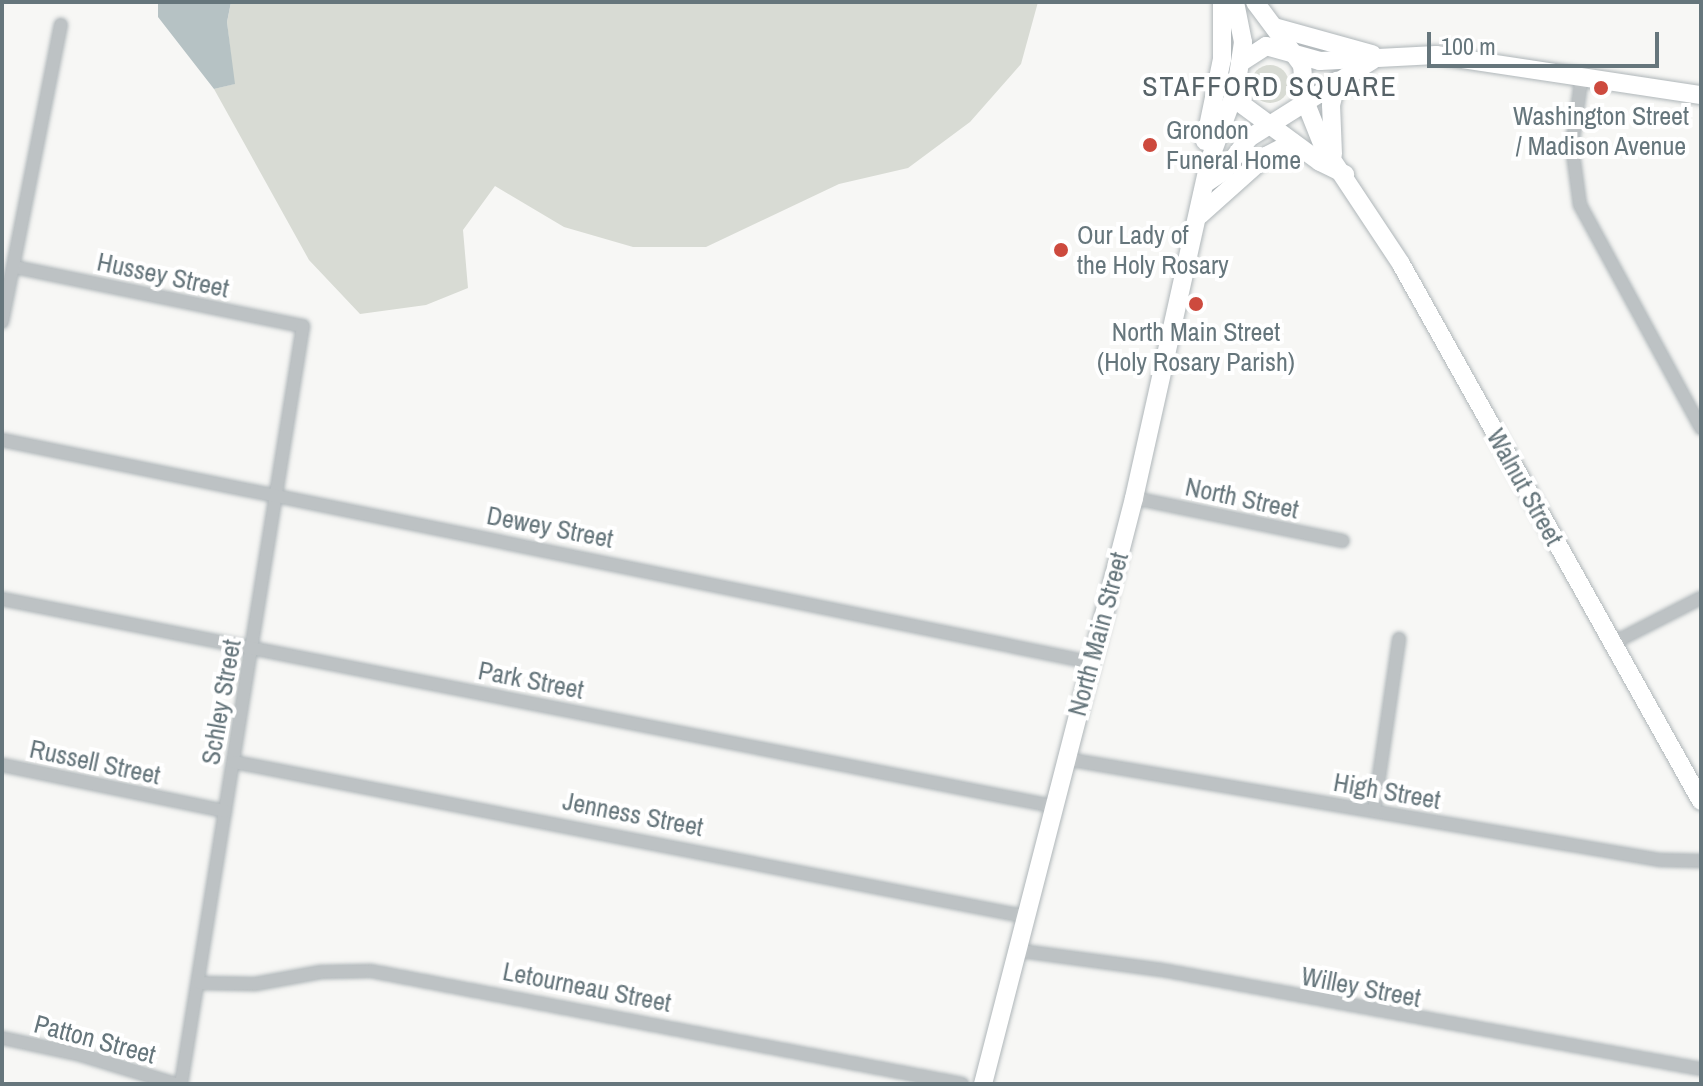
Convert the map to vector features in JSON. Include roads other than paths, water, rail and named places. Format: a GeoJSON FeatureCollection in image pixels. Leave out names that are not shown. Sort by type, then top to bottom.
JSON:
{"type":"FeatureCollection","features":[{"type":"Feature","properties":{"kind":"main road","name":"North Main Street"},"geometry":{"type":"LineString","coordinates":[[1206,183],[1201,156],[1222,59],[1222,2]]}},
{"type":"Feature","properties":{"kind":"main road"},"geometry":{"type":"LineString","coordinates":[[1235,2],[1240,63],[1236,89],[1248,112],[1270,124]]}},
{"type":"Feature","properties":{"kind":"main road"},"geometry":{"type":"LineString","coordinates":[[1255,2],[1297,55],[1305,101]]}},
{"type":"Feature","properties":{"kind":"main road"},"geometry":{"type":"LineString","coordinates":[[1274,27],[1379,56]]}},
{"type":"Feature","properties":{"kind":"main road"},"geometry":{"type":"LineString","coordinates":[[1240,63],[1266,46],[1320,61],[1436,55],[1701,95]]}},
{"type":"Feature","properties":{"kind":"main road"},"geometry":{"type":"LineString","coordinates":[[1206,183],[1224,171],[1249,138],[1379,56]]}},
{"type":"Feature","properties":{"kind":"main road"},"geometry":{"type":"LineString","coordinates":[[1333,154],[1331,105],[1337,81]]}},
{"type":"Feature","properties":{"kind":"main road","name":"North Main Street"},"geometry":{"type":"LineString","coordinates":[[983,1084],[1014,950],[1134,498],[1206,183],[1236,89]]}},
{"type":"Feature","properties":{"kind":"main road","name":"Walnut Street"},"geometry":{"type":"LineString","coordinates":[[1305,101],[1316,133],[1345,174],[1701,801]]}},
{"type":"Feature","properties":{"kind":"main road","name":"Walnut Street"},"geometry":{"type":"LineString","coordinates":[[1270,124],[1345,174]]}},
{"type":"Feature","properties":{"kind":"main road"},"geometry":{"type":"LineString","coordinates":[[1200,215],[1266,156],[1293,142]]}},
{"type":"Feature","properties":{"kind":"street"},"geometry":{"type":"LineString","coordinates":[[2,322],[61,25]]}},
{"type":"Feature","properties":{"kind":"street"},"geometry":{"type":"LineString","coordinates":[[1582,75],[1572,146],[1580,205],[1701,428]]}},
{"type":"Feature","properties":{"kind":"street","name":"Hussey Street"},"geometry":{"type":"LineString","coordinates":[[15,267],[303,326]]}},
{"type":"Feature","properties":{"kind":"street","name":"Schley Street"},"geometry":{"type":"LineString","coordinates":[[178,1084],[200,983],[303,326]]}},
{"type":"Feature","properties":{"kind":"street","name":"Dewey Street"},"geometry":{"type":"LineString","coordinates":[[2,440],[1089,662]]}},
{"type":"Feature","properties":{"kind":"street","name":"North Street"},"geometry":{"type":"LineString","coordinates":[[1134,498],[1343,541]]}},
{"type":"Feature","properties":{"kind":"street"},"geometry":{"type":"LineString","coordinates":[[1613,643],[1701,598]]}},
{"type":"Feature","properties":{"kind":"street","name":"Park Street"},"geometry":{"type":"LineString","coordinates":[[2,599],[253,646],[1052,806]]}},
{"type":"Feature","properties":{"kind":"street"},"geometry":{"type":"LineString","coordinates":[[1374,811],[1399,639]]}},
{"type":"Feature","properties":{"kind":"street","name":"High Street"},"geometry":{"type":"LineString","coordinates":[[1066,759],[1660,860],[1701,861]]}},
{"type":"Feature","properties":{"kind":"street","name":"Jenness Street"},"geometry":{"type":"LineString","coordinates":[[234,762],[1023,916]]}},
{"type":"Feature","properties":{"kind":"street","name":"Russell Street"},"geometry":{"type":"LineString","coordinates":[[2,765],[225,811]]}},
{"type":"Feature","properties":{"kind":"street","name":"Willey Street"},"geometry":{"type":"LineString","coordinates":[[1014,950],[1162,970],[1701,1069]]}},
{"type":"Feature","properties":{"kind":"street","name":"Letourneau Street"},"geometry":{"type":"LineString","coordinates":[[200,983],[255,984],[347,970],[394,974],[962,1084]]}},
{"type":"Feature","properties":{"kind":"street","name":"Patton Street"},"geometry":{"type":"LineString","coordinates":[[2,1038],[81,1055],[178,1084]]}},
{"type":"Feature","properties":{"kind":"place","name":"Washington Street / Madison Avenue"},"geometry":{"type":"Point","coordinates":[1601,88]}},
{"type":"Feature","properties":{"kind":"place","name":"Grondon Funeral Home"},"geometry":{"type":"Point","coordinates":[1150,145]}},
{"type":"Feature","properties":{"kind":"place","name":"Our Lady of the Holy Rosary"},"geometry":{"type":"Point","coordinates":[1061,250]}},
{"type":"Feature","properties":{"kind":"place","name":"North Main Street (Holy Rosary Parish)"},"geometry":{"type":"Point","coordinates":[1196,304]}},
{"type":"Feature","properties":{"kind":"district","name":"STAFFORD SQUARE"},"geometry":{"type":"Point","coordinates":[1270,86]}}]}
